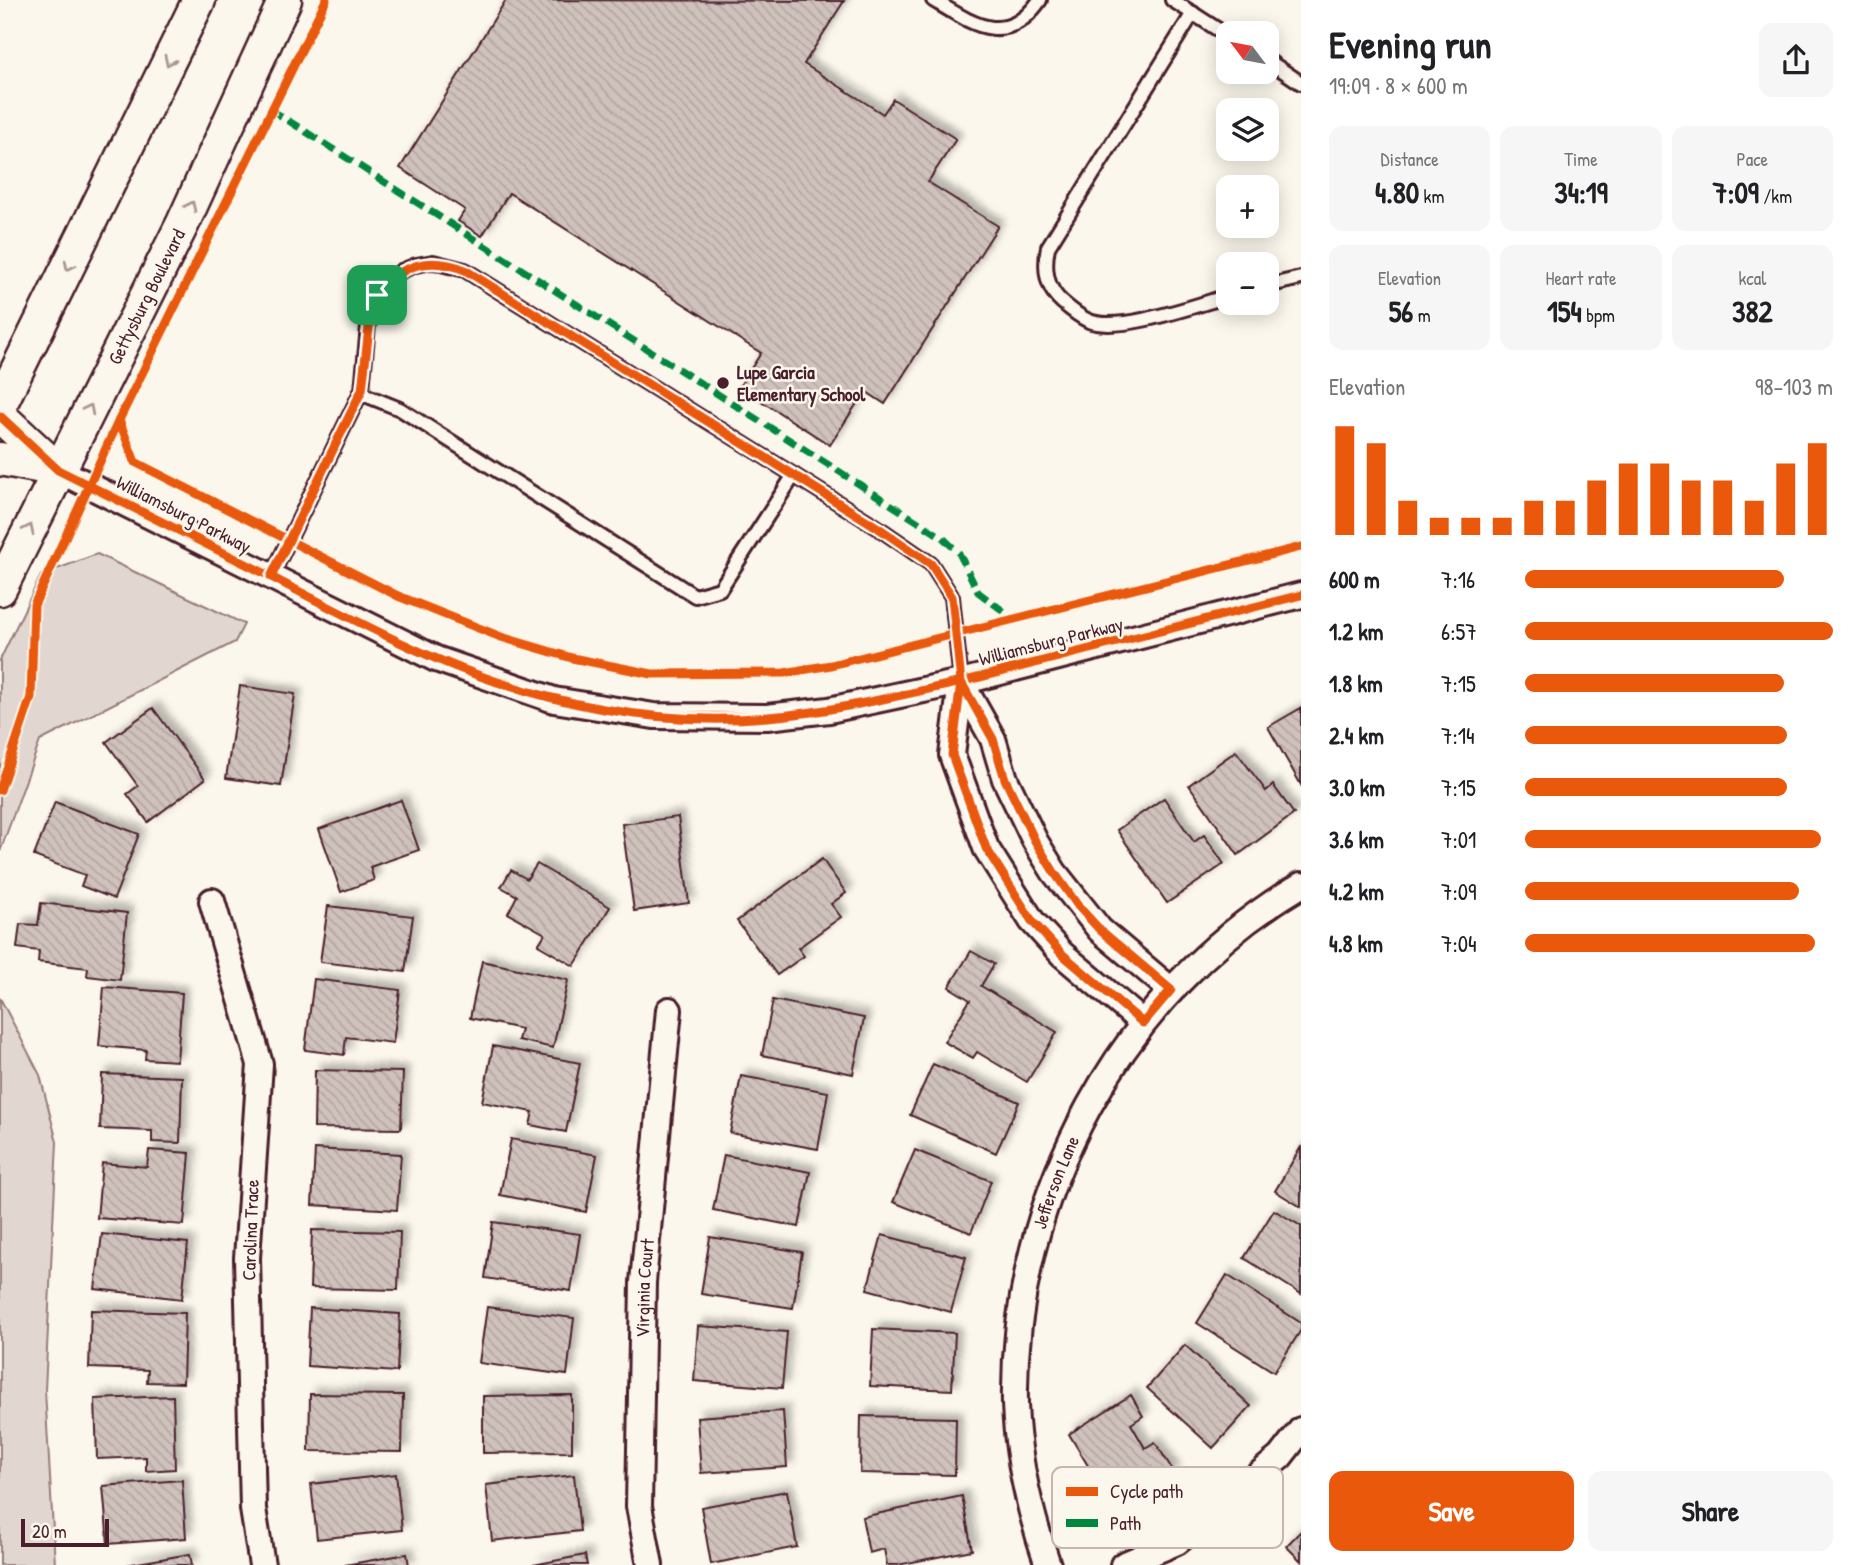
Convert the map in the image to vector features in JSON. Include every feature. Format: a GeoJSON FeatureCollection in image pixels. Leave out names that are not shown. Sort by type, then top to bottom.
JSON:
{"type":"FeatureCollection","features":[{"type":"Feature","properties":{"kind":"street"},"geometry":{"type":"LineString","coordinates":[[0,405],[199,0]]}},
{"type":"Feature","properties":{"kind":"street","name":"Gettysburg Boulevard"},"geometry":{"type":"LineString","coordinates":[[0,589],[183,223],[285,0]]}},
{"type":"Feature","properties":{"kind":"street","name":"Williamsburg Parkway"},"geometry":{"type":"LineString","coordinates":[[0,416],[58,470]]}},
{"type":"Feature","properties":{"kind":"street","name":"Williamsburg Parkway"},"geometry":{"type":"LineString","coordinates":[[0,459],[58,470],[436,659],[554,699],[614,710],[710,719],[766,717],[829,710],[961,682],[1301,595]]}},
{"type":"Feature","properties":{"kind":"street"},"geometry":{"type":"LineString","coordinates":[[961,682],[993,739],[1005,779],[1035,841],[1054,872],[1078,906],[1100,930],[1171,990]]}},
{"type":"Feature","properties":{"kind":"street"},"geometry":{"type":"LineString","coordinates":[[961,682],[952,755],[986,848],[1032,921],[1062,954],[1143,1023]]}},
{"type":"Feature","properties":{"kind":"street","name":"Jefferson Lane"},"geometry":{"type":"LineString","coordinates":[[1048,1565],[1026,1494],[1017,1427],[1016,1367],[1024,1291],[1042,1213],[1076,1129],[1116,1060],[1143,1023],[1171,990],[1240,927],[1301,885]]}},
{"type":"Feature","properties":{"kind":"street","name":"Carolina Trace"},"geometry":{"type":"LineString","coordinates":[[212,901],[260,1064],[247,1258],[253,1509],[262,1565]]}},
{"type":"Feature","properties":{"kind":"street","name":"Virginia Court"},"geometry":{"type":"LineString","coordinates":[[650,1565],[639,1506],[643,1282],[669,1010]]}},
{"type":"Feature","properties":{"kind":"street"},"geometry":{"type":"LineString","coordinates":[[1268,1467],[1280,1457],[1301,1430]]}},
{"type":"Feature","properties":{"kind":"street"},"geometry":{"type":"LineString","coordinates":[[1123,1565],[1163,1548]]}},
{"type":"Feature","properties":{"kind":"lane"},"geometry":{"type":"LineString","coordinates":[[933,0],[972,24],[989,29],[1006,28],[1022,21],[1040,0]]}},
{"type":"Feature","properties":{"kind":"lane"},"geometry":{"type":"LineString","coordinates":[[1172,0],[1216,28]]}},
{"type":"Feature","properties":{"kind":"lane"},"geometry":{"type":"LineString","coordinates":[[1193,13],[1048,247],[1045,263],[1048,281],[1057,297],[1091,321],[1129,321],[1216,299]]}},
{"type":"Feature","properties":{"kind":"lane"},"geometry":{"type":"LineString","coordinates":[[1279,68],[1301,83]]}},
{"type":"Feature","properties":{"kind":"lane"},"geometry":{"type":"LineString","coordinates":[[271,577],[360,393],[371,310],[377,295],[401,271],[433,262],[450,264],[465,270],[794,475],[931,564],[952,597],[961,682]]}},
{"type":"Feature","properties":{"kind":"lane"},"geometry":{"type":"LineString","coordinates":[[1279,283],[1301,278]]}},
{"type":"Feature","properties":{"kind":"lane"},"geometry":{"type":"LineString","coordinates":[[360,393],[400,409],[695,596],[720,589],[794,475]]}},
{"type":"Feature","properties":{"kind":"shaded area"},"geometry":{"type":"Polygon","coordinates":[[[97,554],[244,624],[235,642],[40,741],[0,852],[0,660],[41,575],[97,554]]]}},
{"type":"Feature","properties":{"kind":"shaded area"},"geometry":{"type":"Polygon","coordinates":[[[0,998],[40,1075],[57,1142],[45,1390],[55,1565],[0,1565],[0,998]]]}},
{"type":"Feature","properties":{"kind":"building"},"geometry":{"type":"Polygon","coordinates":[[[506,0],[844,1],[804,64],[883,114],[893,99],[956,139],[928,182],[998,226],[885,404],[865,391],[830,445],[739,387],[761,353],[509,193],[482,236],[458,221],[465,210],[400,168],[506,0]]]}},
{"type":"Feature","properties":{"kind":"building"},"geometry":{"type":"Polygon","coordinates":[[[240,686],[295,694],[281,786],[226,778],[240,686]]]}},
{"type":"Feature","properties":{"kind":"building"},"geometry":{"type":"Polygon","coordinates":[[[153,708],[205,779],[148,822],[127,794],[138,786],[106,742],[153,708]]]}},
{"type":"Feature","properties":{"kind":"building"},"geometry":{"type":"Polygon","coordinates":[[[1301,708],[1301,785],[1268,727],[1301,708]]]}},
{"type":"Feature","properties":{"kind":"building"},"geometry":{"type":"Polygon","coordinates":[[[1236,751],[1266,791],[1273,785],[1294,814],[1238,855],[1189,785],[1236,751]]]}},
{"type":"Feature","properties":{"kind":"building"},"geometry":{"type":"Polygon","coordinates":[[[1164,798],[1194,842],[1204,835],[1224,864],[1167,903],[1117,830],[1164,798]]]}},
{"type":"Feature","properties":{"kind":"building"},"geometry":{"type":"Polygon","coordinates":[[[401,800],[419,850],[370,867],[374,880],[341,892],[319,829],[401,800]]]}},
{"type":"Feature","properties":{"kind":"building"},"geometry":{"type":"Polygon","coordinates":[[[55,802],[139,834],[114,899],[81,886],[85,875],[34,856],[55,802]]]}},
{"type":"Feature","properties":{"kind":"building"},"geometry":{"type":"Polygon","coordinates":[[[678,817],[689,903],[634,911],[622,824],[678,817]]]}},
{"type":"Feature","properties":{"kind":"building"},"geometry":{"type":"Polygon","coordinates":[[[822,859],[846,893],[831,904],[841,917],[798,948],[804,956],[777,975],[737,921],[822,859]]]}},
{"type":"Feature","properties":{"kind":"building"},"geometry":{"type":"Polygon","coordinates":[[[537,864],[610,907],[574,966],[538,945],[545,934],[508,913],[517,896],[501,887],[511,870],[527,879],[537,864]]]}},
{"type":"Feature","properties":{"kind":"building"},"geometry":{"type":"Polygon","coordinates":[[[41,903],[127,913],[120,980],[87,976],[88,968],[38,962],[39,951],[17,948],[20,924],[38,925],[41,903]]]}},
{"type":"Feature","properties":{"kind":"building"},"geometry":{"type":"Polygon","coordinates":[[[328,906],[413,916],[405,972],[320,962],[328,906]]]}},
{"type":"Feature","properties":{"kind":"building"},"geometry":{"type":"Polygon","coordinates":[[[971,951],[994,964],[981,986],[1057,1032],[1027,1082],[977,1052],[973,1058],[944,1042],[970,1000],[949,987],[971,951]]]}},
{"type":"Feature","properties":{"kind":"building"},"geometry":{"type":"Polygon","coordinates":[[[482,961],[568,980],[553,1048],[518,1040],[521,1029],[470,1018],[482,961]]]}},
{"type":"Feature","properties":{"kind":"building"},"geometry":{"type":"Polygon","coordinates":[[[314,979],[400,990],[393,1043],[346,1037],[344,1055],[305,1050],[314,979]]]}},
{"type":"Feature","properties":{"kind":"building"},"geometry":{"type":"Polygon","coordinates":[[[104,987],[182,993],[177,1061],[145,1059],[146,1050],[99,1046],[104,987]]]}},
{"type":"Feature","properties":{"kind":"building"},"geometry":{"type":"Polygon","coordinates":[[[773,1000],[864,1018],[853,1074],[762,1055],[773,1000]]]}},
{"type":"Feature","properties":{"kind":"building"},"geometry":{"type":"Polygon","coordinates":[[[493,1046],[580,1063],[566,1132],[530,1125],[533,1112],[482,1102],[493,1046]]]}},
{"type":"Feature","properties":{"kind":"building"},"geometry":{"type":"Polygon","coordinates":[[[933,1064],[1019,1102],[996,1153],[910,1115],[933,1064]]]}},
{"type":"Feature","properties":{"kind":"building"},"geometry":{"type":"Polygon","coordinates":[[[315,1070],[403,1072],[401,1129],[314,1128],[315,1070]]]}},
{"type":"Feature","properties":{"kind":"building"},"geometry":{"type":"Polygon","coordinates":[[[102,1074],[182,1077],[180,1143],[152,1142],[152,1131],[100,1129],[102,1074]]]}},
{"type":"Feature","properties":{"kind":"building"},"geometry":{"type":"Polygon","coordinates":[[[741,1076],[828,1092],[818,1149],[730,1133],[741,1076]]]}},
{"type":"Feature","properties":{"kind":"building"},"geometry":{"type":"Polygon","coordinates":[[[511,1139],[597,1155],[586,1212],[500,1195],[511,1139]]]}},
{"type":"Feature","properties":{"kind":"building"},"geometry":{"type":"Polygon","coordinates":[[[1301,1147],[1301,1207],[1275,1191],[1301,1147]]]}},
{"type":"Feature","properties":{"kind":"building"},"geometry":{"type":"Polygon","coordinates":[[[315,1149],[401,1154],[397,1210],[312,1205],[315,1149]]]}},
{"type":"Feature","properties":{"kind":"building"},"geometry":{"type":"Polygon","coordinates":[[[149,1150],[190,1153],[184,1225],[97,1218],[102,1163],[147,1167],[149,1150]]]}},
{"type":"Feature","properties":{"kind":"building"},"geometry":{"type":"Polygon","coordinates":[[[915,1150],[991,1181],[971,1233],[893,1202],[915,1150]]]}},
{"type":"Feature","properties":{"kind":"building"},"geometry":{"type":"Polygon","coordinates":[[[724,1155],[810,1172],[799,1227],[713,1210],[724,1155]]]}},
{"type":"Feature","properties":{"kind":"building"},"geometry":{"type":"Polygon","coordinates":[[[1274,1210],[1301,1226],[1301,1294],[1244,1258],[1274,1210]]]}},
{"type":"Feature","properties":{"kind":"building"},"geometry":{"type":"Polygon","coordinates":[[[493,1222],[580,1234],[571,1291],[485,1278],[493,1222]]]}},
{"type":"Feature","properties":{"kind":"building"},"geometry":{"type":"Polygon","coordinates":[[[312,1230],[400,1232],[398,1290],[310,1288],[312,1230]]]}},
{"type":"Feature","properties":{"kind":"building"},"geometry":{"type":"Polygon","coordinates":[[[102,1234],[188,1243],[182,1299],[95,1289],[102,1234]]]}},
{"type":"Feature","properties":{"kind":"building"},"geometry":{"type":"Polygon","coordinates":[[[882,1235],[966,1257],[951,1312],[867,1289],[882,1235]]]}},
{"type":"Feature","properties":{"kind":"building"},"geometry":{"type":"Polygon","coordinates":[[[710,1237],[802,1252],[793,1308],[701,1294],[710,1237]]]}},
{"type":"Feature","properties":{"kind":"building"},"geometry":{"type":"Polygon","coordinates":[[[1227,1275],[1301,1323],[1301,1330],[1274,1372],[1197,1323],[1227,1275]]]}},
{"type":"Feature","properties":{"kind":"building"},"geometry":{"type":"Polygon","coordinates":[[[487,1307],[574,1318],[567,1375],[479,1363],[487,1307]]]}},
{"type":"Feature","properties":{"kind":"building"},"geometry":{"type":"Polygon","coordinates":[[[310,1308],[400,1314],[397,1372],[307,1366],[310,1308]]]}},
{"type":"Feature","properties":{"kind":"building"},"geometry":{"type":"Polygon","coordinates":[[[91,1310],[185,1313],[183,1383],[147,1382],[148,1370],[89,1368],[91,1310]]]}},
{"type":"Feature","properties":{"kind":"building"},"geometry":{"type":"Polygon","coordinates":[[[698,1326],[787,1332],[782,1388],[694,1381],[698,1326]]]}},
{"type":"Feature","properties":{"kind":"building"},"geometry":{"type":"Polygon","coordinates":[[[873,1329],[955,1333],[952,1390],[870,1386],[873,1329]]]}},
{"type":"Feature","properties":{"kind":"building"},"geometry":{"type":"Polygon","coordinates":[[[1185,1345],[1251,1406],[1213,1448],[1147,1388],[1185,1345]]]}},
{"type":"Feature","properties":{"kind":"building"},"geometry":{"type":"Polygon","coordinates":[[[310,1394],[403,1395],[402,1452],[309,1451],[310,1394]]]}},
{"type":"Feature","properties":{"kind":"building"},"geometry":{"type":"Polygon","coordinates":[[[572,1395],[572,1452],[483,1453],[483,1396],[572,1395]]]}},
{"type":"Feature","properties":{"kind":"building"},"geometry":{"type":"Polygon","coordinates":[[[1131,1395],[1143,1416],[1131,1424],[1145,1448],[1155,1442],[1171,1467],[1089,1467],[1069,1434],[1131,1395]]]}},
{"type":"Feature","properties":{"kind":"building"},"geometry":{"type":"Polygon","coordinates":[[[173,1396],[175,1469],[146,1471],[146,1457],[97,1459],[95,1399],[173,1396]]]}},
{"type":"Feature","properties":{"kind":"building"},"geometry":{"type":"Polygon","coordinates":[[[783,1411],[787,1467],[701,1473],[697,1417],[783,1411]]]}},
{"type":"Feature","properties":{"kind":"building"},"geometry":{"type":"Polygon","coordinates":[[[861,1416],[956,1418],[955,1475],[860,1473],[861,1416]]]}},
{"type":"Feature","properties":{"kind":"building"},"geometry":{"type":"Polygon","coordinates":[[[396,1474],[402,1530],[317,1539],[311,1484],[396,1474]]]}},
{"type":"Feature","properties":{"kind":"building"},"geometry":{"type":"Polygon","coordinates":[[[574,1475],[580,1531],[492,1541],[486,1485],[574,1475]]]}},
{"type":"Feature","properties":{"kind":"building"},"geometry":{"type":"Polygon","coordinates":[[[182,1480],[186,1538],[108,1544],[103,1486],[182,1480]]]}},
{"type":"Feature","properties":{"kind":"building"},"geometry":{"type":"Polygon","coordinates":[[[787,1491],[797,1547],[711,1564],[701,1507],[787,1491]]]}},
{"type":"Feature","properties":{"kind":"building"},"geometry":{"type":"Polygon","coordinates":[[[962,1496],[972,1550],[898,1565],[887,1565],[884,1549],[869,1553],[862,1517],[962,1496]]]}},
{"type":"Feature","properties":{"kind":"building"},"geometry":{"type":"Polygon","coordinates":[[[1301,1531],[1301,1561],[1286,1546],[1301,1531]]]}},
{"type":"Feature","properties":{"kind":"building"},"geometry":{"type":"Polygon","coordinates":[[[190,1554],[192,1565],[126,1565],[190,1554]]]}},
{"type":"Feature","properties":{"kind":"building"},"geometry":{"type":"Polygon","coordinates":[[[407,1554],[409,1565],[345,1565],[407,1554]]]}},
{"type":"Feature","properties":{"kind":"building"},"geometry":{"type":"Polygon","coordinates":[[[585,1555],[587,1565],[533,1565],[585,1555]]]}},
{"type":"Feature","properties":{"kind":"marked path"},"geometry":{"type":"LineString","coordinates":[[270,109],[942,537],[959,553],[978,592],[1014,619]]}},
{"type":"Feature","properties":{"kind":"cycle path"},"geometry":{"type":"LineString","coordinates":[[0,790],[31,697],[34,605],[119,420],[326,0]]}},
{"type":"Feature","properties":{"kind":"cycle path"},"geometry":{"type":"LineString","coordinates":[[0,416],[58,470],[436,659],[554,700],[654,716],[767,717],[829,710],[961,682],[1301,595]]}},
{"type":"Feature","properties":{"kind":"cycle path"},"geometry":{"type":"LineString","coordinates":[[119,420],[135,462],[398,596],[501,637],[572,658],[652,674],[784,673],[831,665],[1301,547]]}},
{"type":"Feature","properties":{"kind":"place","name":"Lupe Garcia Elementary School"},"geometry":{"type":"Point","coordinates":[723,383]}},
{"type":"Feature","properties":{"kind":"route"},"geometry":{"type":"LineString","coordinates":[[377,295],[368,326],[362,390],[271,577],[436,659],[554,699],[601,708],[654,716],[710,719],[766,717],[829,710],[961,682],[993,739],[1005,779],[1035,841],[1054,872],[1078,906],[1100,930],[1171,990],[1143,1023],[1062,954],[1032,921],[986,848],[969,809],[952,755],[961,682],[957,633],[952,597],[931,564],[877,527],[465,270],[450,264],[433,262],[416,265],[401,271],[387,282],[377,295]]}}]}
